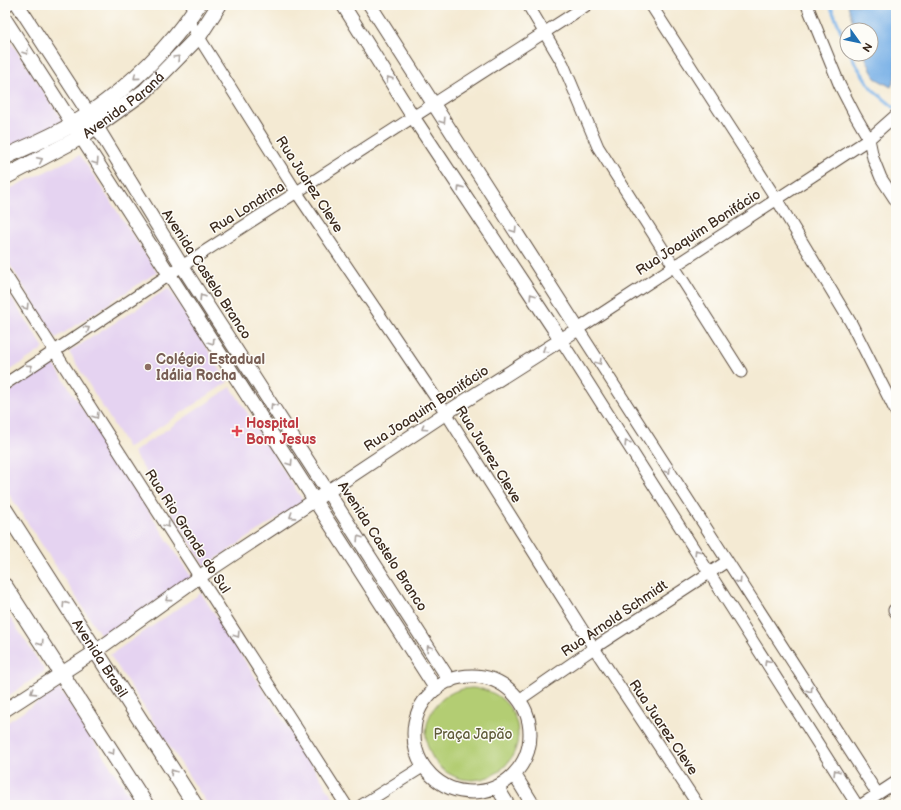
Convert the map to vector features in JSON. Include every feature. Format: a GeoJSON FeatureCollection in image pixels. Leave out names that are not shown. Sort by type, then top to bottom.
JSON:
{"type":"FeatureCollection","features":[{"type":"Feature","properties":{"kind":"main road","name":"Avenida Paraná"},"geometry":{"type":"LineString","coordinates":[[5,177],[81,137],[92,120],[139,74],[188,20],[198,5]]}},
{"type":"Feature","properties":{"kind":"main road","name":"Avenida Paraná"},"geometry":{"type":"LineString","coordinates":[[5,158],[73,124],[117,112],[145,90],[199,36],[219,5]]}},
{"type":"Feature","properties":{"kind":"main road","name":"Avenida Brasil"},"geometry":{"type":"LineString","coordinates":[[5,510],[194,805]]}},
{"type":"Feature","properties":{"kind":"main road"},"geometry":{"type":"LineString","coordinates":[[5,586],[146,805]]}},
{"type":"Feature","properties":{"kind":"street","name":"Avenida Castelo Branco"},"geometry":{"type":"LineString","coordinates":[[18,5],[92,120],[182,266],[450,681]]}},
{"type":"Feature","properties":{"kind":"street"},"geometry":{"type":"LineString","coordinates":[[343,5],[413,117],[561,340],[857,805]]}},
{"type":"Feature","properties":{"kind":"street"},"geometry":{"type":"LineString","coordinates":[[370,5],[726,562],[877,793]]}},
{"type":"Feature","properties":{"kind":"street"},"geometry":{"type":"LineString","coordinates":[[528,5],[545,31],[563,64],[598,147],[675,265],[741,372]]}},
{"type":"Feature","properties":{"kind":"street","name":"Rua Londrina"},"geometry":{"type":"LineString","coordinates":[[5,384],[54,350],[297,193],[432,103],[587,5]]}},
{"type":"Feature","properties":{"kind":"street"},"geometry":{"type":"LineString","coordinates":[[651,5],[777,200],[851,323],[896,412]]}},
{"type":"Feature","properties":{"kind":"street"},"geometry":{"type":"LineString","coordinates":[[807,5],[840,86],[854,115],[869,139],[881,178],[896,201]]}},
{"type":"Feature","properties":{"kind":"street"},"geometry":{"type":"LineString","coordinates":[[5,19],[436,689]]}},
{"type":"Feature","properties":{"kind":"street","name":"Rua Juarez Cleve"},"geometry":{"type":"LineString","coordinates":[[188,20],[297,193],[446,413],[594,648],[698,805]]}},
{"type":"Feature","properties":{"kind":"street","name":"Rua Joaquim Bonifácio"},"geometry":{"type":"LineString","coordinates":[[5,710],[96,651],[200,577],[446,413],[578,329],[869,139],[894,118]]}},
{"type":"Feature","properties":{"kind":"street","name":"Rua Rio Grande do Sul"},"geometry":{"type":"LineString","coordinates":[[5,274],[346,805]]}},
{"type":"Feature","properties":{"kind":"street","name":"Rua Arnold Schmidt"},"geometry":{"type":"LineString","coordinates":[[519,700],[594,648],[726,562]]}},
{"type":"Feature","properties":{"kind":"street"},"geometry":{"type":"LineString","coordinates":[[465,676],[482,677],[497,681],[511,690],[519,700],[529,720],[530,740],[525,758],[514,774],[496,787],[481,792],[464,792],[448,787],[434,778],[424,766],[417,750],[415,728],[417,717],[424,702],[436,689],[450,681],[465,676]]}},
{"type":"Feature","properties":{"kind":"street"},"geometry":{"type":"LineString","coordinates":[[362,805],[424,766]]}},
{"type":"Feature","properties":{"kind":"street"},"geometry":{"type":"LineString","coordinates":[[514,774],[534,805]]}},
{"type":"Feature","properties":{"kind":"street"},"geometry":{"type":"LineString","coordinates":[[861,805],[877,793],[896,782]]}},
{"type":"Feature","properties":{"kind":"street"},"geometry":{"type":"LineString","coordinates":[[496,787],[508,805]]}},
{"type":"Feature","properties":{"kind":"shaded area"},"geometry":{"type":"Polygon","coordinates":[[[5,33],[63,121],[45,132],[5,148],[5,33]]]}},
{"type":"Feature","properties":{"kind":"shaded area"},"geometry":{"type":"Polygon","coordinates":[[[80,155],[157,272],[56,338],[5,257],[5,191],[80,155]]]}},
{"type":"Feature","properties":{"kind":"shaded area"},"geometry":{"type":"Polygon","coordinates":[[[5,288],[44,348],[5,374],[5,288]]]}},
{"type":"Feature","properties":{"kind":"shaded area","name":"Colégio Estadual Idália Rocha"},"geometry":{"type":"Polygon","coordinates":[[[169,288],[228,382],[128,448],[69,352],[169,288]]]}},
{"type":"Feature","properties":{"kind":"shaded area"},"geometry":{"type":"Polygon","coordinates":[[[53,363],[192,578],[102,637],[5,488],[5,394],[53,363]]]}},
{"type":"Feature","properties":{"kind":"shaded area"},"geometry":{"type":"Polygon","coordinates":[[[231,387],[303,501],[205,566],[133,452],[231,387]]]}},
{"type":"Feature","properties":{"kind":"shaded area"},"geometry":{"type":"Polygon","coordinates":[[[201,593],[338,805],[208,805],[110,655],[201,593]]]}},
{"type":"Feature","properties":{"kind":"shaded area"},"geometry":{"type":"Polygon","coordinates":[[[5,610],[45,671],[5,698],[5,610]]]}},
{"type":"Feature","properties":{"kind":"shaded area"},"geometry":{"type":"Polygon","coordinates":[[[59,688],[136,805],[5,805],[5,724],[59,688]]]}},
{"type":"Feature","properties":{"kind":"green space","name":"Praça Japão"},"geometry":{"type":"Polygon","coordinates":[[[472,688],[490,692],[504,702],[514,716],[518,734],[514,752],[504,766],[490,776],[472,780],[454,776],[440,766],[430,752],[426,734],[430,716],[440,702],[454,692],[472,688]]]}},
{"type":"Feature","properties":{"kind":"water"},"geometry":{"type":"Polygon","coordinates":[[[848,5],[896,5],[896,75],[891,87],[875,78],[868,62],[879,62],[879,22],[853,22],[848,5]]]}},
{"type":"Feature","properties":{"kind":"waterway"},"geometry":{"type":"LineString","coordinates":[[830,5],[839,26]]}},
{"type":"Feature","properties":{"kind":"waterway"},"geometry":{"type":"LineString","coordinates":[[855,62],[872,89],[896,109]]}},
{"type":"Feature","properties":{"kind":"place","name":"Colégio Estadual Idália Rocha"},"geometry":{"type":"Point","coordinates":[148,367]}},
{"type":"Feature","properties":{"kind":"place","name":"Hospital Bom Jesus"},"geometry":{"type":"Point","coordinates":[237,431]}}]}
